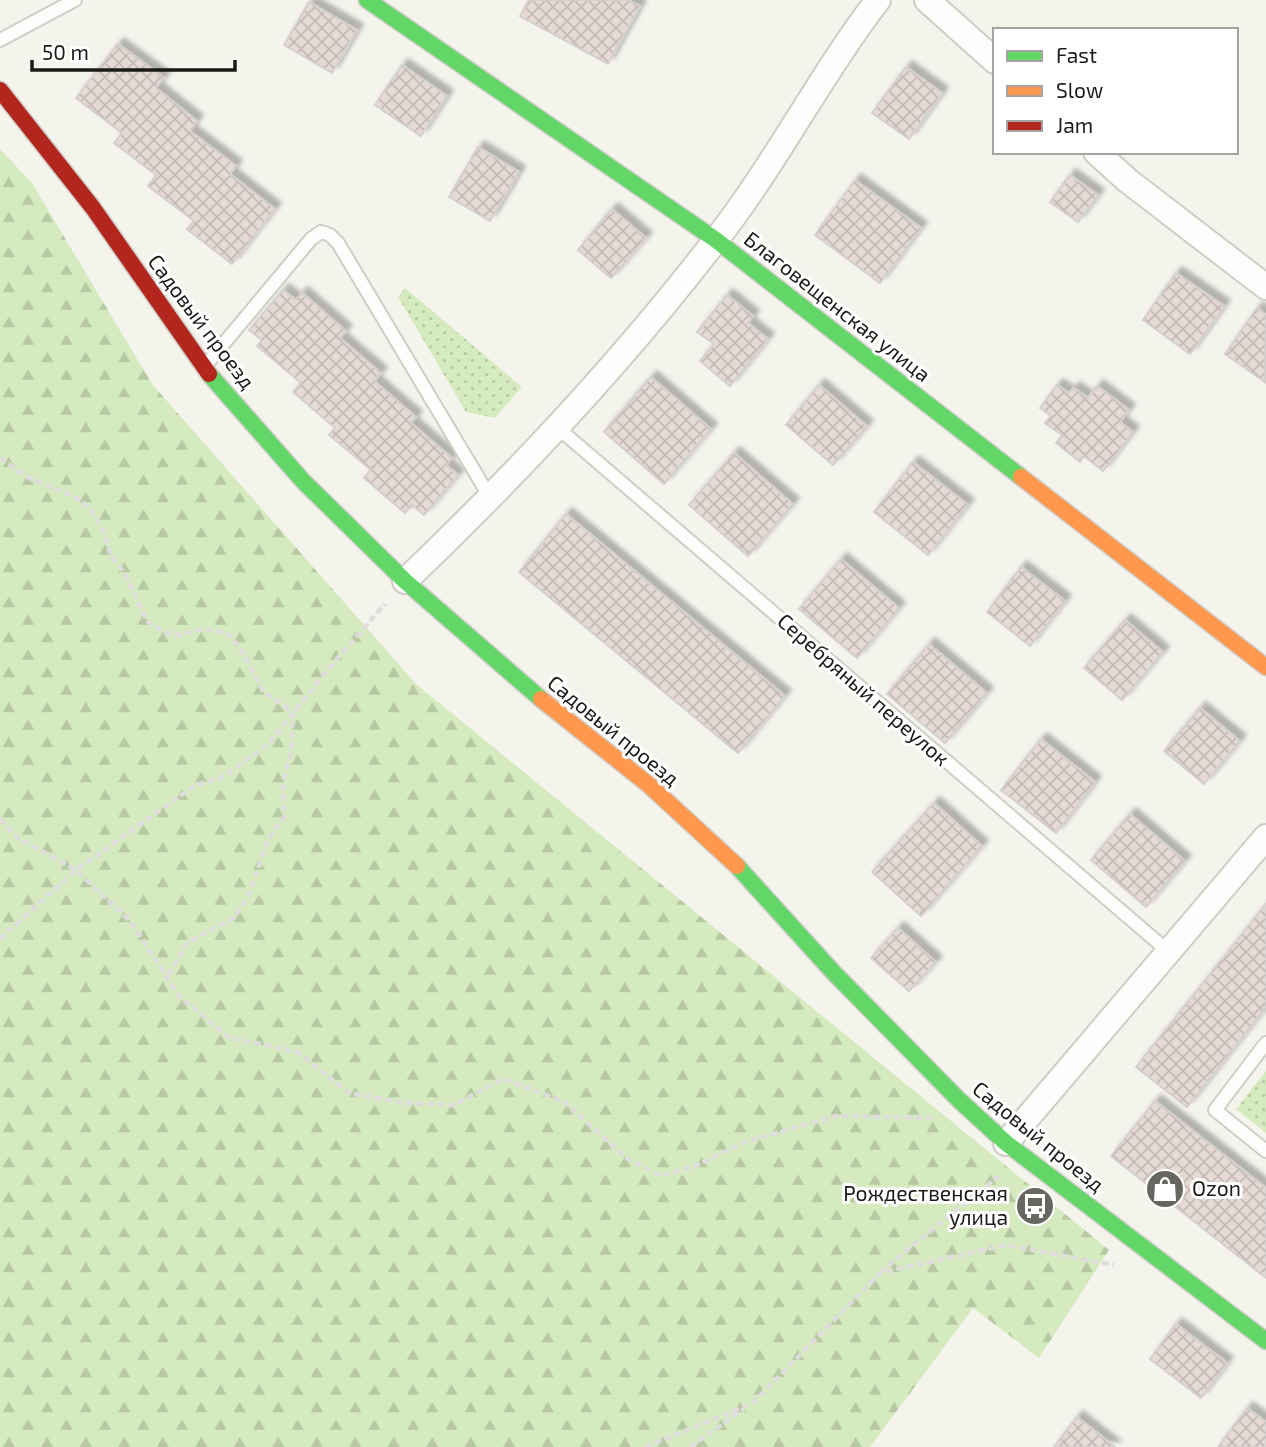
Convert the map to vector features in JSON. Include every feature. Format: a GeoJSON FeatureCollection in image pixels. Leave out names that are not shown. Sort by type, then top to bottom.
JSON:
{"type":"FeatureCollection","features":[{"type":"Feature","properties":{"kind":"street","name":"Благовещенская улица"},"geometry":{"type":"LineString","coordinates":[[367,0],[716,240],[1266,667]]}},
{"type":"Feature","properties":{"kind":"street"},"geometry":{"type":"LineString","coordinates":[[405,581],[491,499],[558,428],[716,240],[878,0]]}},
{"type":"Feature","properties":{"kind":"street"},"geometry":{"type":"LineString","coordinates":[[927,0],[993,59]]}},
{"type":"Feature","properties":{"kind":"street","name":"Садовый проезд"},"geometry":{"type":"LineString","coordinates":[[0,90],[93,208],[204,368],[303,481],[405,581],[531,691],[649,785],[752,880],[834,973],[959,1100],[1014,1149],[1266,1340]]}},
{"type":"Feature","properties":{"kind":"street"},"geometry":{"type":"LineString","coordinates":[[1098,154],[1127,180],[1266,288]]}},
{"type":"Feature","properties":{"kind":"street"},"geometry":{"type":"LineString","coordinates":[[1014,1149],[1168,952],[1266,837]]}},
{"type":"Feature","properties":{"kind":"lane"},"geometry":{"type":"LineString","coordinates":[[0,40],[75,0]]}},
{"type":"Feature","properties":{"kind":"lane"},"geometry":{"type":"LineString","coordinates":[[204,368],[311,239],[321,232],[330,235],[338,243],[491,499]]}},
{"type":"Feature","properties":{"kind":"lane","name":"Серебряный переулок"},"geometry":{"type":"LineString","coordinates":[[558,428],[1168,952]]}},
{"type":"Feature","properties":{"kind":"lane"},"geometry":{"type":"LineString","coordinates":[[1266,1043],[1215,1110],[1266,1151]]}},
{"type":"Feature","properties":{"kind":"path"},"geometry":{"type":"LineString","coordinates":[[0,458],[27,477],[75,497],[90,508],[104,533],[111,556],[124,572],[147,621],[163,632],[180,635],[202,629],[227,633],[240,649],[263,691],[293,712]]}},
{"type":"Feature","properties":{"kind":"path"},"geometry":{"type":"LineString","coordinates":[[0,939],[76,870],[194,786],[223,777],[269,743],[405,581]]}},
{"type":"Feature","properties":{"kind":"path"},"geometry":{"type":"LineString","coordinates":[[167,977],[188,942],[234,918],[249,895],[268,839],[284,817],[283,783],[291,752],[293,712]]}},
{"type":"Feature","properties":{"kind":"path"},"geometry":{"type":"LineString","coordinates":[[0,819],[18,838],[76,870],[130,921],[179,996],[228,1037],[297,1052],[349,1093],[404,1103],[454,1105],[503,1079],[565,1102],[625,1157],[661,1176],[695,1166],[745,1142],[835,1116],[931,1117],[943,1122]]}},
{"type":"Feature","properties":{"kind":"path"},"geometry":{"type":"LineString","coordinates":[[690,1447],[752,1404],[880,1273],[1014,1149]]}},
{"type":"Feature","properties":{"kind":"path"},"geometry":{"type":"LineString","coordinates":[[880,1273],[1006,1245],[1116,1265]]}},
{"type":"Feature","properties":{"kind":"path"},"geometry":{"type":"LineString","coordinates":[[645,1447],[752,1404]]}},
{"type":"Feature","properties":{"kind":"green space"},"geometry":{"type":"Polygon","coordinates":[[[0,149],[32,183],[152,384],[416,684],[1109,1250],[1039,1358],[973,1308],[870,1447],[0,1447],[0,149]]]}},
{"type":"Feature","properties":{"kind":"green space"},"geometry":{"type":"Polygon","coordinates":[[[405,288],[522,387],[495,418],[466,412],[398,297],[405,288]]]}},
{"type":"Feature","properties":{"kind":"green space"},"geometry":{"type":"Polygon","coordinates":[[[1266,1071],[1266,1133],[1236,1109],[1266,1071]]]}},
{"type":"Feature","properties":{"kind":"building"},"geometry":{"type":"Polygon","coordinates":[[[529,0],[628,0],[640,6],[608,64],[520,16],[529,0]]]}},
{"type":"Feature","properties":{"kind":"building"},"geometry":{"type":"Polygon","coordinates":[[[309,2],[357,30],[332,73],[284,45],[309,2]]]}},
{"type":"Feature","properties":{"kind":"building"},"geometry":{"type":"Polygon","coordinates":[[[118,44],[164,78],[156,88],[197,121],[190,131],[236,166],[230,174],[275,209],[232,264],[187,229],[194,221],[148,186],[156,175],[114,143],[122,133],[76,98],[118,44]]]}},
{"type":"Feature","properties":{"kind":"building"},"geometry":{"type":"Polygon","coordinates":[[[402,65],[447,96],[421,136],[375,105],[402,65]]]}},
{"type":"Feature","properties":{"kind":"building"},"geometry":{"type":"Polygon","coordinates":[[[906,67],[942,93],[909,139],[872,113],[906,67]]]}},
{"type":"Feature","properties":{"kind":"building"},"geometry":{"type":"Polygon","coordinates":[[[478,147],[519,172],[490,221],[449,197],[478,147]]]}},
{"type":"Feature","properties":{"kind":"building"},"geometry":{"type":"Polygon","coordinates":[[[1070,175],[1098,195],[1078,222],[1050,202],[1070,175]]]}},
{"type":"Feature","properties":{"kind":"building"},"geometry":{"type":"Polygon","coordinates":[[[855,180],[921,228],[880,283],[815,235],[855,180]]]}},
{"type":"Feature","properties":{"kind":"building"},"geometry":{"type":"Polygon","coordinates":[[[612,209],[646,238],[611,278],[578,250],[612,209]]]}},
{"type":"Feature","properties":{"kind":"building"},"geometry":{"type":"Polygon","coordinates":[[[1176,273],[1224,306],[1190,354],[1143,320],[1176,273]]]}},
{"type":"Feature","properties":{"kind":"building"},"geometry":{"type":"Polygon","coordinates":[[[283,290],[296,300],[302,293],[346,331],[340,338],[381,373],[374,381],[416,417],[411,423],[452,458],[446,465],[458,475],[424,515],[412,505],[405,513],[364,478],[371,470],[329,435],[335,428],[293,392],[301,383],[257,346],[262,340],[249,330],[283,290]]]}},
{"type":"Feature","properties":{"kind":"building"},"geometry":{"type":"Polygon","coordinates":[[[727,295],[753,316],[748,323],[768,339],[730,386],[700,361],[714,344],[697,332],[727,295]]]}},
{"type":"Feature","properties":{"kind":"building"},"geometry":{"type":"Polygon","coordinates":[[[1257,308],[1266,315],[1265,382],[1225,354],[1257,308]]]}},
{"type":"Feature","properties":{"kind":"building"},"geometry":{"type":"Polygon","coordinates":[[[651,377],[711,429],[664,484],[604,432],[651,377]]]}},
{"type":"Feature","properties":{"kind":"building"},"geometry":{"type":"Polygon","coordinates":[[[819,385],[867,426],[833,465],[786,425],[819,385]]]}},
{"type":"Feature","properties":{"kind":"building"},"geometry":{"type":"Polygon","coordinates":[[[1057,385],[1069,393],[1074,388],[1088,398],[1097,386],[1129,410],[1120,422],[1133,432],[1103,471],[1084,456],[1080,462],[1056,443],[1062,435],[1045,423],[1051,416],[1040,408],[1057,385]]]}},
{"type":"Feature","properties":{"kind":"building"},"geometry":{"type":"Polygon","coordinates":[[[734,453],[793,504],[748,556],[689,505],[734,453]]]}},
{"type":"Feature","properties":{"kind":"building"},"geometry":{"type":"Polygon","coordinates":[[[913,462],[968,505],[928,555],[874,512],[913,462]]]}},
{"type":"Feature","properties":{"kind":"building"},"geometry":{"type":"Polygon","coordinates":[[[566,514],[785,696],[738,753],[519,572],[566,514]]]}},
{"type":"Feature","properties":{"kind":"building"},"geometry":{"type":"Polygon","coordinates":[[[841,559],[899,608],[857,658],[799,609],[841,559]]]}},
{"type":"Feature","properties":{"kind":"building"},"geometry":{"type":"Polygon","coordinates":[[[1021,567],[1065,601],[1030,646],[987,612],[1021,567]]]}},
{"type":"Feature","properties":{"kind":"building"},"geometry":{"type":"Polygon","coordinates":[[[1125,620],[1163,652],[1122,700],[1084,668],[1125,620]]]}},
{"type":"Feature","properties":{"kind":"building"},"geometry":{"type":"Polygon","coordinates":[[[929,644],[987,693],[945,743],[887,694],[929,644]]]}},
{"type":"Feature","properties":{"kind":"building"},"geometry":{"type":"Polygon","coordinates":[[[1200,708],[1240,741],[1204,784],[1164,751],[1200,708]]]}},
{"type":"Feature","properties":{"kind":"building"},"geometry":{"type":"Polygon","coordinates":[[[1041,739],[1095,782],[1056,833],[1001,790],[1041,739]]]}},
{"type":"Feature","properties":{"kind":"building"},"geometry":{"type":"Polygon","coordinates":[[[934,803],[982,846],[921,916],[872,872],[934,803]]]}},
{"type":"Feature","properties":{"kind":"building"},"geometry":{"type":"Polygon","coordinates":[[[1130,814],[1185,861],[1146,907],[1091,860],[1130,814]]]}},
{"type":"Feature","properties":{"kind":"building"},"geometry":{"type":"Polygon","coordinates":[[[1266,904],[1266,1007],[1187,1107],[1136,1067],[1266,904]]]}},
{"type":"Feature","properties":{"kind":"building"},"geometry":{"type":"Polygon","coordinates":[[[898,928],[936,962],[909,991],[871,958],[898,928]]]}},
{"type":"Feature","properties":{"kind":"building"},"geometry":{"type":"Polygon","coordinates":[[[1155,1101],[1266,1188],[1266,1278],[1111,1156],[1155,1101]]]}},
{"type":"Feature","properties":{"kind":"building"},"geometry":{"type":"Polygon","coordinates":[[[1176,1324],[1227,1363],[1201,1398],[1150,1359],[1176,1324]]]}},
{"type":"Feature","properties":{"kind":"building"},"geometry":{"type":"Polygon","coordinates":[[[1247,1408],[1266,1422],[1266,1447],[1218,1447],[1247,1408]]]}},
{"type":"Feature","properties":{"kind":"building"},"geometry":{"type":"Polygon","coordinates":[[[1077,1417],[1115,1447],[1054,1447],[1077,1417]]]}},
{"type":"Feature","properties":{"kind":"traffic: fast"},"geometry":{"type":"LineString","coordinates":[[367,0],[716,240],[1021,477]]}},
{"type":"Feature","properties":{"kind":"traffic: fast"},"geometry":{"type":"LineString","coordinates":[[209,374],[303,481],[405,581],[541,699]]}},
{"type":"Feature","properties":{"kind":"traffic: fast"},"geometry":{"type":"LineString","coordinates":[[737,866],[834,973],[959,1100],[1006,1143],[1266,1341]]}},
{"type":"Feature","properties":{"kind":"traffic: slow"},"geometry":{"type":"LineString","coordinates":[[1021,477],[1266,667]]}},
{"type":"Feature","properties":{"kind":"traffic: slow"},"geometry":{"type":"LineString","coordinates":[[541,699],[649,785],[737,866]]}},
{"type":"Feature","properties":{"kind":"traffic: jam"},"geometry":{"type":"LineString","coordinates":[[0,90],[93,208],[209,374]]}},
{"type":"Feature","properties":{"kind":"place","name":"Ozon"},"geometry":{"type":"Point","coordinates":[1165,1189]}},
{"type":"Feature","properties":{"kind":"place","name":"Рождественская улица"},"geometry":{"type":"Point","coordinates":[1035,1206]}}]}
